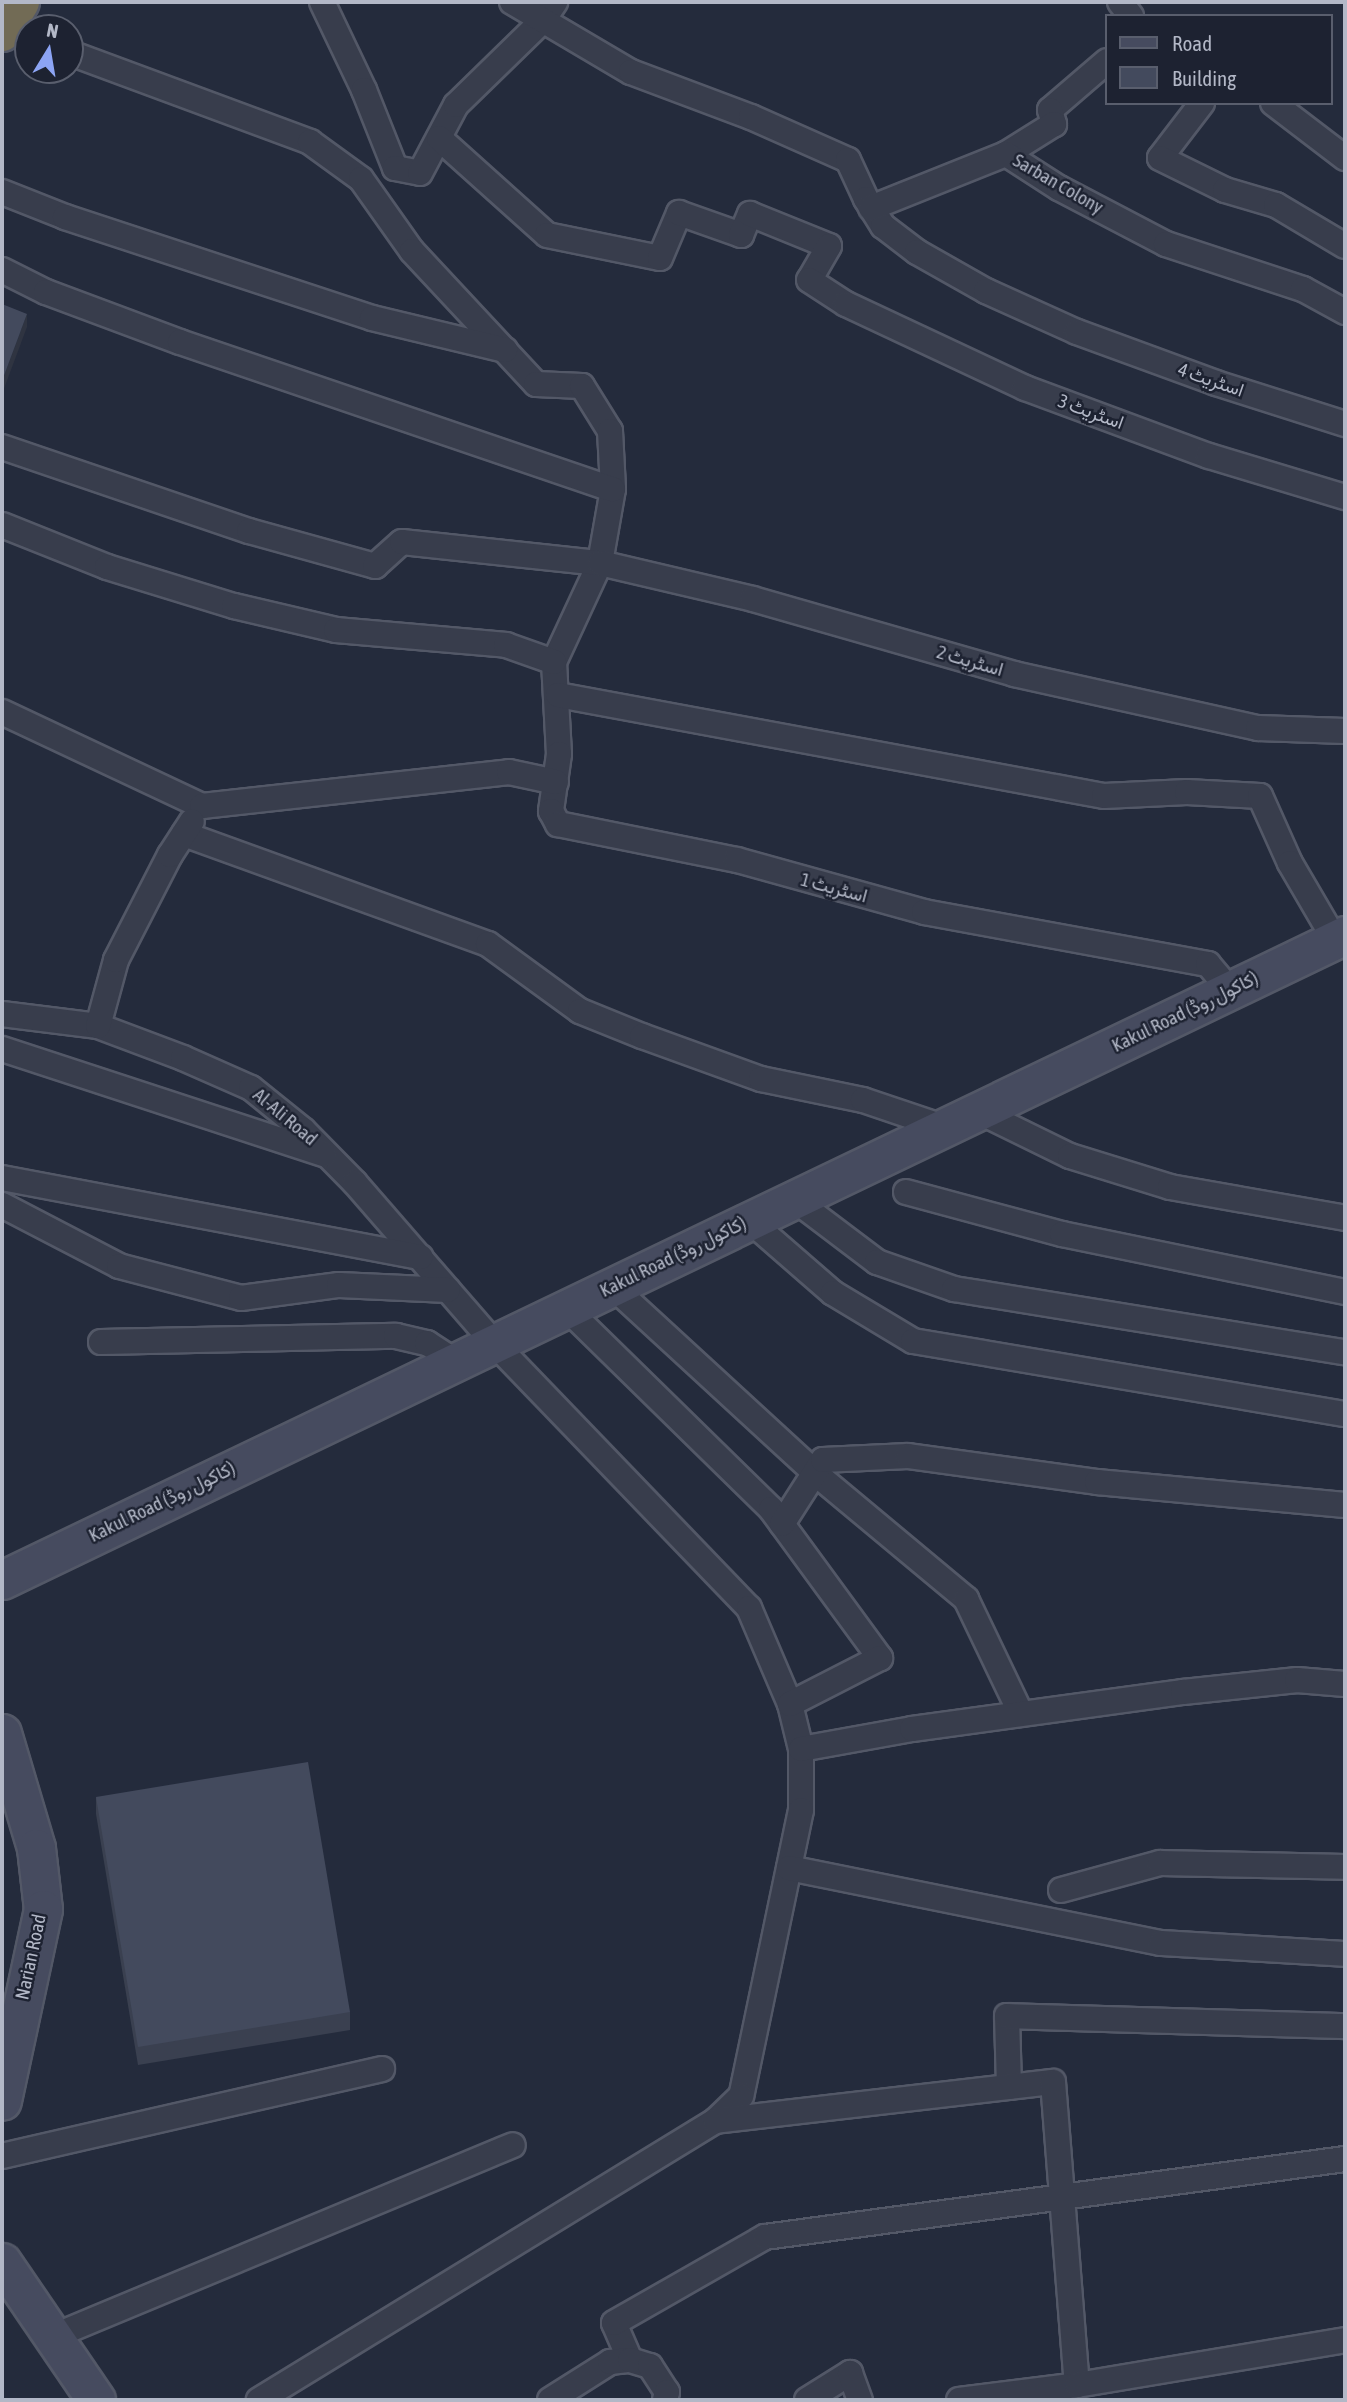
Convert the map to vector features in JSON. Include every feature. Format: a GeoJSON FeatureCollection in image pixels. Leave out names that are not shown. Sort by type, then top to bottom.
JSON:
{"type":"FeatureCollection","features":[{"type":"Feature","properties":{"kind":"main road","name":"Kakul Road (کاکول روڈ)"},"geometry":{"type":"LineString","coordinates":[[2,1580],[1340,937]]}},
{"type":"Feature","properties":{"kind":"main road","name":"Narian Road"},"geometry":{"type":"LineString","coordinates":[[2,1734],[36,1848],[43,1909],[40,1936],[9,2057],[2,2101]]}},
{"type":"Feature","properties":{"kind":"main road"},"geometry":{"type":"LineString","coordinates":[[5,2277],[96,2400]]}},
{"type":"Feature","properties":{"kind":"street"},"geometry":{"type":"LineString","coordinates":[[322,2],[364,90],[395,168],[420,173],[456,105],[549,11]]}},
{"type":"Feature","properties":{"kind":"street","name":"اسٹریٹ 4"},"geometry":{"type":"LineString","coordinates":[[512,2],[549,11],[631,72],[751,117],[848,160],[871,208],[883,226],[917,253],[986,291],[1077,332],[1216,383],[1345,424]]}},
{"type":"Feature","properties":{"kind":"street"},"geometry":{"type":"LineString","coordinates":[[2,525],[107,566],[234,607],[336,630],[506,645],[554,662],[600,563],[613,489],[610,431],[582,386],[536,384],[412,251],[361,179],[310,142],[84,58]]}},
{"type":"Feature","properties":{"kind":"street","name":"Sarban Colony"},"geometry":{"type":"LineString","coordinates":[[1106,62],[1050,110],[1054,124],[1006,154],[1059,188],[1166,244],[1303,289],[1345,312]]}},
{"type":"Feature","properties":{"kind":"street"},"geometry":{"type":"LineString","coordinates":[[1200,105],[1160,158],[1225,190],[1276,205],[1345,246]]}},
{"type":"Feature","properties":{"kind":"street"},"geometry":{"type":"LineString","coordinates":[[1276,105],[1345,158]]}},
{"type":"Feature","properties":{"kind":"street","name":"اسٹریٹ 3"},"geometry":{"type":"LineString","coordinates":[[439,138],[547,234],[660,258],[679,213],[741,236],[750,214],[829,246],[809,280],[845,304],[1025,388],[1209,456],[1345,497]]}},
{"type":"Feature","properties":{"kind":"street"},"geometry":{"type":"LineString","coordinates":[[871,208],[1006,154]]}},
{"type":"Feature","properties":{"kind":"street"},"geometry":{"type":"LineString","coordinates":[[2,192],[77,221],[372,318],[507,351]]}},
{"type":"Feature","properties":{"kind":"street"},"geometry":{"type":"LineString","coordinates":[[2,270],[46,292],[180,342],[613,489]]}},
{"type":"Feature","properties":{"kind":"street","name":"اسٹریٹ 2"},"geometry":{"type":"LineString","coordinates":[[2,447],[249,531],[375,566],[402,542],[600,563],[753,599],[1014,674],[1258,728],[1345,732]]}},
{"type":"Feature","properties":{"kind":"street","name":"اسٹریٹ 1"},"geometry":{"type":"LineString","coordinates":[[554,662],[558,695],[559,754],[551,811],[558,824],[737,860],[924,912],[1208,964],[1230,990]]}},
{"type":"Feature","properties":{"kind":"street"},"geometry":{"type":"LineString","coordinates":[[558,695],[1104,796],[1187,792],[1260,796],[1290,863],[1340,937]]}},
{"type":"Feature","properties":{"kind":"street"},"geometry":{"type":"LineString","coordinates":[[2,712],[202,806],[509,772],[556,782]]}},
{"type":"Feature","properties":{"kind":"street"},"geometry":{"type":"LineString","coordinates":[[98,1026],[116,960],[202,806]]}},
{"type":"Feature","properties":{"kind":"street"},"geometry":{"type":"LineString","coordinates":[[184,834],[488,944],[580,1011],[642,1036],[761,1079],[863,1100],[946,1128]]}},
{"type":"Feature","properties":{"kind":"street","name":"Al-Ali Road"},"geometry":{"type":"LineString","coordinates":[[2,1014],[98,1026],[251,1088],[303,1130],[328,1155],[421,1257],[493,1342],[749,1608],[790,1704],[801,1749],[801,1810],[741,2096],[715,2121]]}},
{"type":"Feature","properties":{"kind":"street"},"geometry":{"type":"LineString","coordinates":[[2,1049],[328,1155]]}},
{"type":"Feature","properties":{"kind":"street"},"geometry":{"type":"LineString","coordinates":[[980,1112],[1070,1156],[1170,1187],[1345,1218]]}},
{"type":"Feature","properties":{"kind":"street"},"geometry":{"type":"LineString","coordinates":[[2,1178],[421,1257]]}},
{"type":"Feature","properties":{"kind":"street"},"geometry":{"type":"LineString","coordinates":[[906,1192],[1062,1234],[1345,1292]]}},
{"type":"Feature","properties":{"kind":"street"},"geometry":{"type":"LineString","coordinates":[[795,1200],[877,1262],[954,1289],[1345,1352]]}},
{"type":"Feature","properties":{"kind":"street"},"geometry":{"type":"LineString","coordinates":[[2,1205],[119,1266],[241,1298],[339,1285],[448,1290]]}},
{"type":"Feature","properties":{"kind":"street"},"geometry":{"type":"LineString","coordinates":[[749,1220],[833,1293],[913,1341],[1345,1414]]}},
{"type":"Feature","properties":{"kind":"street"},"geometry":{"type":"LineString","coordinates":[[613,1287],[815,1473],[966,1599],[1021,1714]]}},
{"type":"Feature","properties":{"kind":"street"},"geometry":{"type":"LineString","coordinates":[[567,1309],[771,1509],[880,1658],[790,1704]]}},
{"type":"Feature","properties":{"kind":"street"},"geometry":{"type":"LineString","coordinates":[[101,1342],[396,1336],[427,1343],[455,1361]]}},
{"type":"Feature","properties":{"kind":"street"},"geometry":{"type":"LineString","coordinates":[[782,1524],[823,1460],[908,1456],[1097,1482],[1345,1505]]}},
{"type":"Feature","properties":{"kind":"street"},"geometry":{"type":"LineString","coordinates":[[801,1749],[1021,1714],[1183,1692],[1297,1680],[1345,1684]]}},
{"type":"Feature","properties":{"kind":"street"},"geometry":{"type":"LineString","coordinates":[[1061,1890],[1160,1863],[1345,1867]]}},
{"type":"Feature","properties":{"kind":"street"},"geometry":{"type":"LineString","coordinates":[[789,1868],[1161,1943],[1345,1954]]}},
{"type":"Feature","properties":{"kind":"street"},"geometry":{"type":"LineString","coordinates":[[1009,2087],[1007,2016],[1345,2026]]}},
{"type":"Feature","properties":{"kind":"street"},"geometry":{"type":"LineString","coordinates":[[2,2155],[382,2069]]}},
{"type":"Feature","properties":{"kind":"street"},"geometry":{"type":"LineString","coordinates":[[259,2400],[285,2393],[715,2121],[1053,2082],[1077,2385]]}},
{"type":"Feature","properties":{"kind":"street"},"geometry":{"type":"LineString","coordinates":[[52,2337],[513,2146]]}},
{"type":"Feature","properties":{"kind":"street"},"geometry":{"type":"LineString","coordinates":[[630,2360],[614,2323],[765,2237],[1345,2159]]}},
{"type":"Feature","properties":{"kind":"street"},"geometry":{"type":"LineString","coordinates":[[959,2400],[1077,2385],[1345,2340]]}},
{"type":"Feature","properties":{"kind":"street"},"geometry":{"type":"LineString","coordinates":[[550,2400],[610,2362],[630,2360],[650,2366],[667,2392],[665,2400]]}},
{"type":"Feature","properties":{"kind":"street"},"geometry":{"type":"LineString","coordinates":[[807,2400],[850,2372],[860,2400]]}},
{"type":"Feature","properties":{"kind":"building"},"geometry":{"type":"Polygon","coordinates":[[[2,304],[27,314],[2,381],[2,304]]]}},
{"type":"Feature","properties":{"kind":"building"},"geometry":{"type":"Polygon","coordinates":[[[308,1762],[350,2012],[138,2047],[96,1797],[308,1762]]]}}]}
